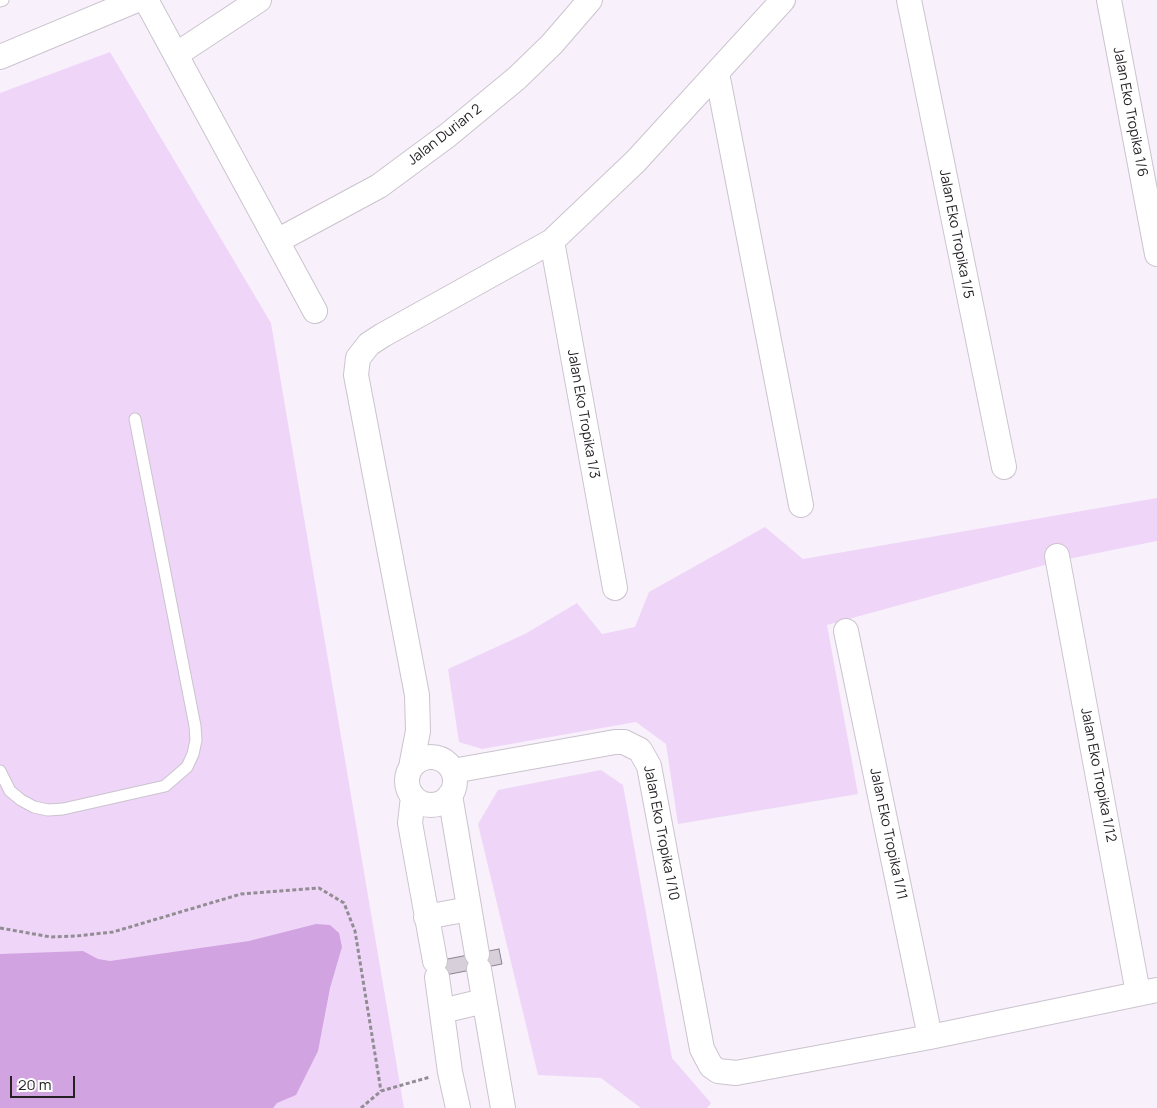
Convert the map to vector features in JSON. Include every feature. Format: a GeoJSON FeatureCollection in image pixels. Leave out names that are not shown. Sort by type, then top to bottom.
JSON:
{"type":"FeatureCollection","features":[{"type":"Feature","properties":{"kind":"street"},"geometry":{"type":"LineString","coordinates":[[0,57],[137,0]]}},
{"type":"Feature","properties":{"kind":"street"},"geometry":{"type":"LineString","coordinates":[[146,0],[315,311]]}},
{"type":"Feature","properties":{"kind":"street"},"geometry":{"type":"LineString","coordinates":[[177,54],[259,0]]}},
{"type":"Feature","properties":{"kind":"street","name":"Jalan Durian 2"},"geometry":{"type":"LineString","coordinates":[[278,241],[379,186],[448,135],[517,78],[552,44],[590,0]]}},
{"type":"Feature","properties":{"kind":"street"},"geometry":{"type":"LineString","coordinates":[[458,1108],[450,1072],[436,969],[410,823],[413,797],[407,782],[418,731],[417,695],[356,375],[358,358],[369,344],[383,335],[552,241],[636,161],[783,0]]}},
{"type":"Feature","properties":{"kind":"street","name":"Jalan Eko Tropika 1/5"},"geometry":{"type":"LineString","coordinates":[[909,0],[1004,468]]}},
{"type":"Feature","properties":{"kind":"street","name":"Jalan Eko Tropika 1/6"},"geometry":{"type":"LineString","coordinates":[[1109,0],[1157,254]]}},
{"type":"Feature","properties":{"kind":"street"},"geometry":{"type":"LineString","coordinates":[[716,73],[801,505]]}},
{"type":"Feature","properties":{"kind":"street","name":"Jalan Eko Tropika 1/3"},"geometry":{"type":"LineString","coordinates":[[552,241],[615,588]]}},
{"type":"Feature","properties":{"kind":"street","name":"Jalan Eko Tropika 1/12"},"geometry":{"type":"LineString","coordinates":[[1057,556],[1148,991]]}},
{"type":"Feature","properties":{"kind":"street","name":"Jalan Eko Tropika 1/11"},"geometry":{"type":"LineString","coordinates":[[846,631],[930,1037]]}},
{"type":"Feature","properties":{"kind":"street"},"geometry":{"type":"LineString","coordinates":[[413,797],[425,804],[432,805],[445,800],[450,795],[455,783],[417,695]]}},
{"type":"Feature","properties":{"kind":"street","name":"Jalan Eko Tropika 1/10"},"geometry":{"type":"LineString","coordinates":[[449,766],[615,742],[624,742],[640,750],[649,766],[702,1050],[711,1066],[718,1071],[727,1073],[748,1070],[930,1037]]}},
{"type":"Feature","properties":{"kind":"street"},"geometry":{"type":"LineString","coordinates":[[411,766],[423,758],[431,756],[449,766]]}},
{"type":"Feature","properties":{"kind":"street"},"geometry":{"type":"LineString","coordinates":[[450,795],[503,1108]]}},
{"type":"Feature","properties":{"kind":"street"},"geometry":{"type":"LineString","coordinates":[[426,917],[469,909]]}},
{"type":"Feature","properties":{"kind":"street"},"geometry":{"type":"LineString","coordinates":[[930,1037],[1148,991]]}},
{"type":"Feature","properties":{"kind":"street"},"geometry":{"type":"LineString","coordinates":[[442,1011],[484,1001]]}},
{"type":"Feature","properties":{"kind":"lane"},"geometry":{"type":"LineString","coordinates":[[0,771],[10,791],[21,800],[34,807],[48,810],[63,809],[165,786],[178,778],[194,754],[195,726],[135,419]]}},
{"type":"Feature","properties":{"kind":"path"},"geometry":{"type":"LineString","coordinates":[[0,928],[51,937],[113,932],[241,894],[319,888],[344,903],[355,930],[381,1091]]}},
{"type":"Feature","properties":{"kind":"path"},"geometry":{"type":"LineString","coordinates":[[361,1108],[381,1091],[450,1072]]}},
{"type":"Feature","properties":{"kind":"shaded area"},"geometry":{"type":"Polygon","coordinates":[[[110,52],[271,323],[404,1108],[0,1108],[0,93],[110,52]]]}},
{"type":"Feature","properties":{"kind":"shaded area"},"geometry":{"type":"Polygon","coordinates":[[[1157,498],[1157,541],[1063,560],[827,625],[858,794],[678,824],[666,744],[636,722],[482,749],[459,742],[448,669],[525,634],[577,603],[602,634],[635,627],[649,592],[765,527],[803,559],[1157,498]]]}},
{"type":"Feature","properties":{"kind":"shaded area"},"geometry":{"type":"Polygon","coordinates":[[[601,770],[623,785],[672,1058],[711,1103],[707,1108],[641,1108],[601,1078],[538,1075],[478,824],[498,790],[601,770]]]}},
{"type":"Feature","properties":{"kind":"shaded area"},"geometry":{"type":"Polygon","coordinates":[[[316,924],[330,925],[339,933],[342,947],[330,988],[318,1051],[296,1095],[277,1103],[273,1108],[0,1108],[0,954],[83,951],[98,959],[110,961],[249,941],[316,924]]]}},
{"type":"Feature","properties":{"kind":"building"},"geometry":{"type":"Polygon","coordinates":[[[499,949],[502,964],[430,978],[427,963],[499,949]]]}}]}
